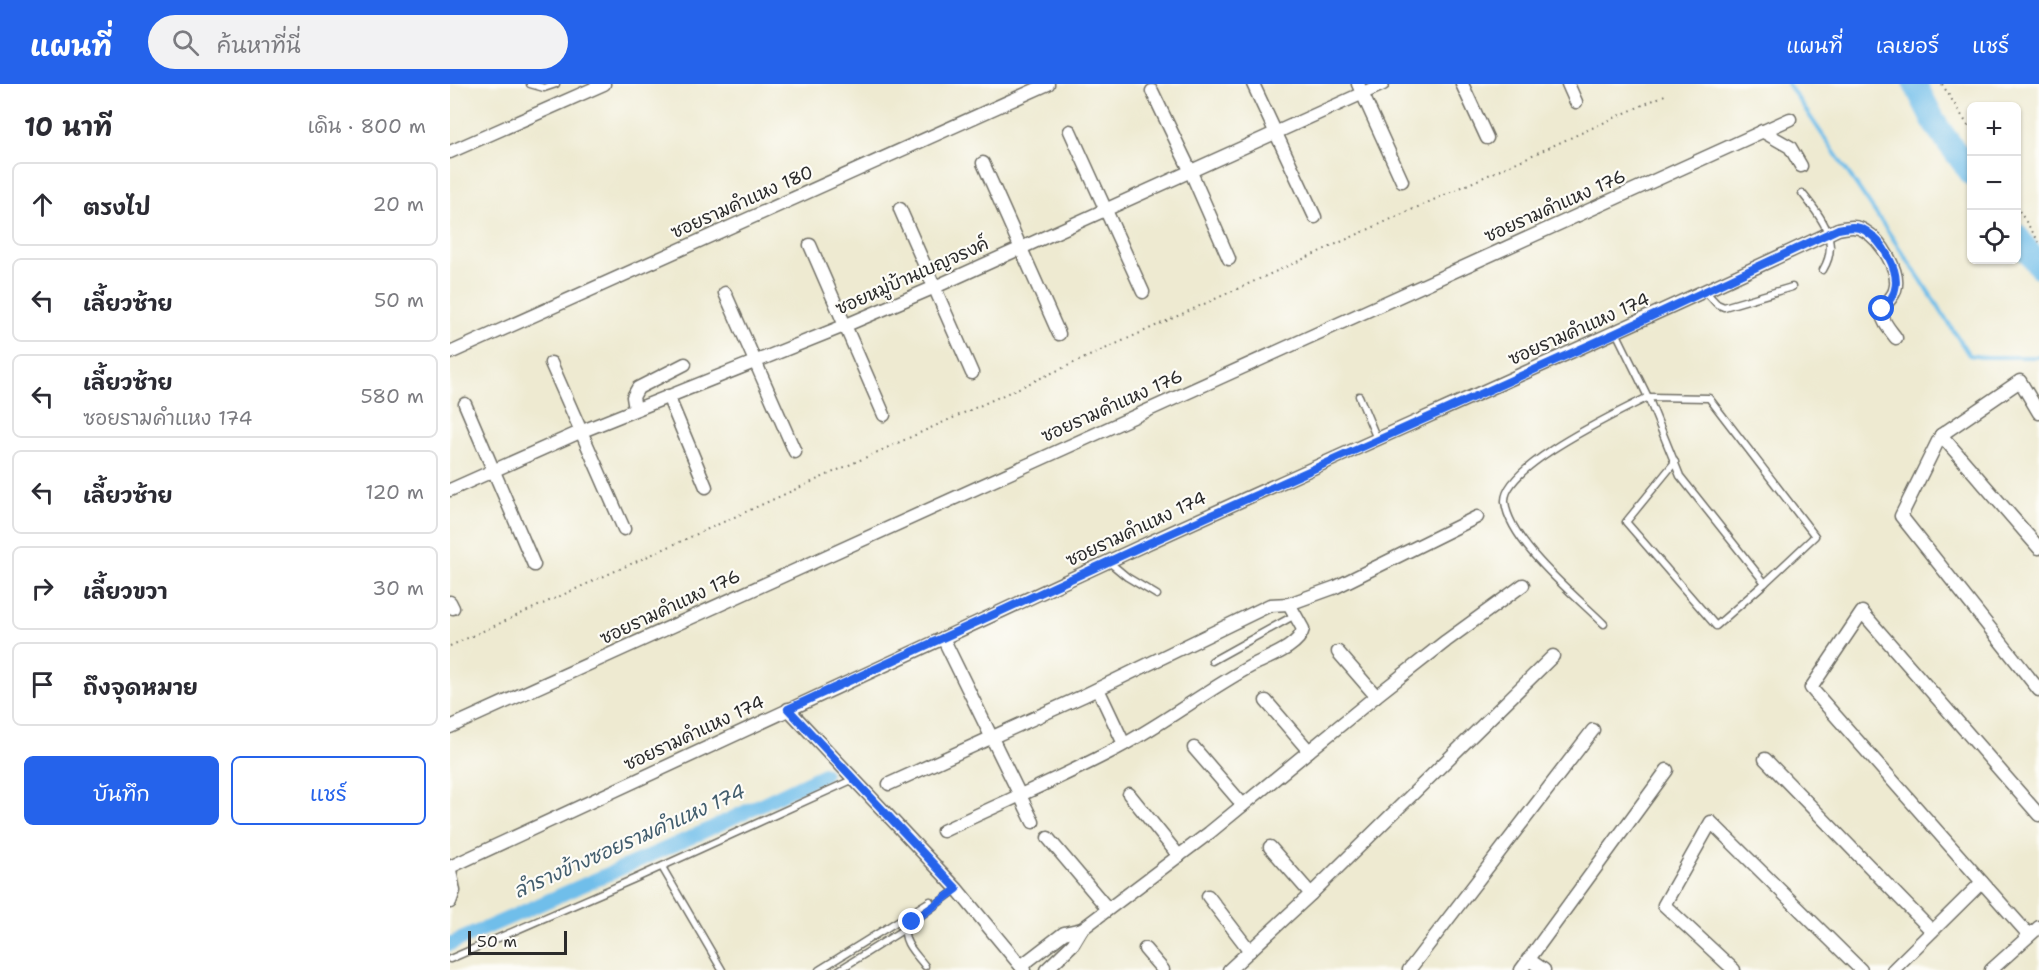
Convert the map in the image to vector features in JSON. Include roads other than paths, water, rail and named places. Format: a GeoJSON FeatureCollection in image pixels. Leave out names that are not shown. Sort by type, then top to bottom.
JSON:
{"type":"FeatureCollection","features":[{"type":"Feature","properties":{"kind":"street"},"geometry":{"type":"LineString","coordinates":[[450,152],[604,84]]}},
{"type":"Feature","properties":{"kind":"street","name":"ซอยรามคำแหง 180"},"geometry":{"type":"LineString","coordinates":[[450,353],[1048,84]]}},
{"type":"Feature","properties":{"kind":"street"},"geometry":{"type":"LineString","coordinates":[[1254,84],[1315,217]]}},
{"type":"Feature","properties":{"kind":"street","name":"ซอยหมู่บ้านเบญจรงค์"},"geometry":{"type":"LineString","coordinates":[[450,490],[580,432],[935,287],[1276,133],[1360,89],[1383,84]]}},
{"type":"Feature","properties":{"kind":"street"},"geometry":{"type":"LineString","coordinates":[[1462,84],[1487,138]]}},
{"type":"Feature","properties":{"kind":"street"},"geometry":{"type":"LineString","coordinates":[[1568,84],[1576,102]]}},
{"type":"Feature","properties":{"kind":"street"},"geometry":{"type":"LineString","coordinates":[[1360,89],[1402,181]]}},
{"type":"Feature","properties":{"kind":"street"},"geometry":{"type":"LineString","coordinates":[[1152,91],[1229,259]]}},
{"type":"Feature","properties":{"kind":"street","name":"ซอยรามคำแหง 176"},"geometry":{"type":"LineString","coordinates":[[450,727],[1790,118]]}},
{"type":"Feature","properties":{"kind":"street"},"geometry":{"type":"LineString","coordinates":[[1070,131],[1143,292]]}},
{"type":"Feature","properties":{"kind":"street"},"geometry":{"type":"LineString","coordinates":[[1762,131],[1790,147],[1801,166]]}},
{"type":"Feature","properties":{"kind":"street"},"geometry":{"type":"LineString","coordinates":[[983,163],[1059,334]]}},
{"type":"Feature","properties":{"kind":"street"},"geometry":{"type":"LineString","coordinates":[[900,209],[972,373]]}},
{"type":"Feature","properties":{"kind":"street"},"geometry":{"type":"LineString","coordinates":[[1833,231],[1856,227],[1866,231],[1883,249],[1895,270],[1896,282],[1895,292],[1882,309],[1882,315],[1896,338]]}},
{"type":"Feature","properties":{"kind":"street","name":"ซอยรามคำแหง 174"},"geometry":{"type":"LineString","coordinates":[[450,868],[1108,561],[1616,333],[1833,231]]}},
{"type":"Feature","properties":{"kind":"street"},"geometry":{"type":"LineString","coordinates":[[810,245],[884,415]]}},
{"type":"Feature","properties":{"kind":"street"},"geometry":{"type":"LineString","coordinates":[[725,293],[795,452]]}},
{"type":"Feature","properties":{"kind":"street"},"geometry":{"type":"LineString","coordinates":[[551,363],[624,529]]}},
{"type":"Feature","properties":{"kind":"street"},"geometry":{"type":"LineString","coordinates":[[635,409],[633,397],[638,388],[685,364]]}},
{"type":"Feature","properties":{"kind":"street"},"geometry":{"type":"LineString","coordinates":[[2039,413],[2020,381],[1941,435],[1901,516],[2039,690]]}},
{"type":"Feature","properties":{"kind":"street"},"geometry":{"type":"LineString","coordinates":[[668,396],[706,487]]}},
{"type":"Feature","properties":{"kind":"street"},"geometry":{"type":"LineString","coordinates":[[465,404],[534,565]]}},
{"type":"Feature","properties":{"kind":"street"},"geometry":{"type":"LineString","coordinates":[[1941,435],[2037,542]]}},
{"type":"Feature","properties":{"kind":"street"},"geometry":{"type":"LineString","coordinates":[[889,784],[1098,689],[1270,605],[1292,609],[1477,517]]}},
{"type":"Feature","properties":{"kind":"street"},"geometry":{"type":"LineString","coordinates":[[1046,970],[1073,944],[1082,929],[1179,856],[1446,640],[1523,585]]}},
{"type":"Feature","properties":{"kind":"street"},"geometry":{"type":"LineString","coordinates":[[942,831],[1124,744],[1297,639],[1303,628],[1292,609]]}},
{"type":"Feature","properties":{"kind":"street"},"geometry":{"type":"LineString","coordinates":[[1990,970],[2034,931],[1982,882],[1811,688],[1862,612],[2039,815]]}},
{"type":"Feature","properties":{"kind":"street"},"geometry":{"type":"LineString","coordinates":[[943,638],[1033,822]]}},
{"type":"Feature","properties":{"kind":"street"},"geometry":{"type":"LineString","coordinates":[[1338,652],[1376,696]]}},
{"type":"Feature","properties":{"kind":"street"},"geometry":{"type":"LineString","coordinates":[[1229,970],[1311,894],[1553,656]]}},
{"type":"Feature","properties":{"kind":"street"},"geometry":{"type":"LineString","coordinates":[[1098,689],[1124,744]]}},
{"type":"Feature","properties":{"kind":"street"},"geometry":{"type":"LineString","coordinates":[[1266,701],[1309,751]]}},
{"type":"Feature","properties":{"kind":"street"},"geometry":{"type":"LineString","coordinates":[[788,709],[957,889],[1022,968],[1064,933],[1082,929]]}},
{"type":"Feature","properties":{"kind":"street"},"geometry":{"type":"LineString","coordinates":[[1408,970],[1593,730]]}},
{"type":"Feature","properties":{"kind":"street"},"geometry":{"type":"LineString","coordinates":[[1194,748],[1243,805]]}},
{"type":"Feature","properties":{"kind":"street"},"geometry":{"type":"LineString","coordinates":[[1765,759],[1932,931]]}},
{"type":"Feature","properties":{"kind":"street"},"geometry":{"type":"LineString","coordinates":[[1521,970],[1667,770]]}},
{"type":"Feature","properties":{"kind":"street"},"geometry":{"type":"LineString","coordinates":[[1129,794],[1179,856]]}},
{"type":"Feature","properties":{"kind":"street"},"geometry":{"type":"LineString","coordinates":[[1734,970],[1664,905],[1711,822],[1861,970]]}},
{"type":"Feature","properties":{"kind":"street"},"geometry":{"type":"LineString","coordinates":[[1048,838],[1108,909]]}},
{"type":"Feature","properties":{"kind":"street"},"geometry":{"type":"LineString","coordinates":[[1270,847],[1311,894]]}},
{"type":"Feature","properties":{"kind":"street"},"geometry":{"type":"LineString","coordinates":[[450,868],[454,891],[450,902]]}},
{"type":"Feature","properties":{"kind":"street"},"geometry":{"type":"LineString","coordinates":[[1893,970],[1982,882]]}},
{"type":"Feature","properties":{"kind":"street"},"geometry":{"type":"LineString","coordinates":[[1208,896],[1250,951]]}},
{"type":"Feature","properties":{"kind":"street"},"geometry":{"type":"LineString","coordinates":[[1145,949],[1163,970]]}},
{"type":"Feature","properties":{"kind":"street"},"geometry":{"type":"LineString","coordinates":[[1528,959],[1544,970]]}},
{"type":"Feature","properties":{"kind":"lane"},"geometry":{"type":"LineString","coordinates":[[530,84],[544,88],[556,84]]}},
{"type":"Feature","properties":{"kind":"lane"},"geometry":{"type":"LineString","coordinates":[[1802,193],[1833,231],[1831,252],[1823,270]]}},
{"type":"Feature","properties":{"kind":"lane"},"geometry":{"type":"LineString","coordinates":[[1705,291],[1724,308],[1792,287]]}},
{"type":"Feature","properties":{"kind":"lane"},"geometry":{"type":"LineString","coordinates":[[1616,333],[1648,397],[1680,476],[1765,583]]}},
{"type":"Feature","properties":{"kind":"lane"},"geometry":{"type":"LineString","coordinates":[[1359,396],[1377,440]]}},
{"type":"Feature","properties":{"kind":"lane"},"geometry":{"type":"LineString","coordinates":[[1604,624],[1536,558],[1508,514],[1504,499],[1508,489],[1522,472],[1547,451],[1648,397],[1709,398],[1815,536],[1716,626],[1626,522],[1675,462]]}},
{"type":"Feature","properties":{"kind":"lane"},"geometry":{"type":"LineString","coordinates":[[1108,561],[1127,578],[1157,595]]}},
{"type":"Feature","properties":{"kind":"lane"},"geometry":{"type":"LineString","coordinates":[[1212,661],[1292,609]]}},
{"type":"Feature","properties":{"kind":"lane"},"geometry":{"type":"LineString","coordinates":[[450,959],[662,867],[854,779]]}},
{"type":"Feature","properties":{"kind":"lane"},"geometry":{"type":"LineString","coordinates":[[662,867],[722,970]]}},
{"type":"Feature","properties":{"kind":"lane"},"geometry":{"type":"LineString","coordinates":[[839,970],[906,927],[957,889]]}},
{"type":"Feature","properties":{"kind":"lane"},"geometry":{"type":"LineString","coordinates":[[819,970],[930,901]]}},
{"type":"Feature","properties":{"kind":"lane"},"geometry":{"type":"LineString","coordinates":[[906,927],[904,933],[906,941],[925,966]]}},
{"type":"Feature","properties":{"kind":"waterway"},"geometry":{"type":"LineString","coordinates":[[1788,84],[1969,355],[2039,357]]}},
{"type":"Feature","properties":{"kind":"waterway"},"geometry":{"type":"LineString","coordinates":[[1915,84],[1937,127],[1967,167]]}},
{"type":"Feature","properties":{"kind":"waterway"},"geometry":{"type":"LineString","coordinates":[[2021,242],[2039,266]]}},
{"type":"Feature","properties":{"kind":"waterway","name":"ลำรางข้างซอยรามคำแหง 174"},"geometry":{"type":"LineString","coordinates":[[450,944],[703,832],[824,774]]}}]}
